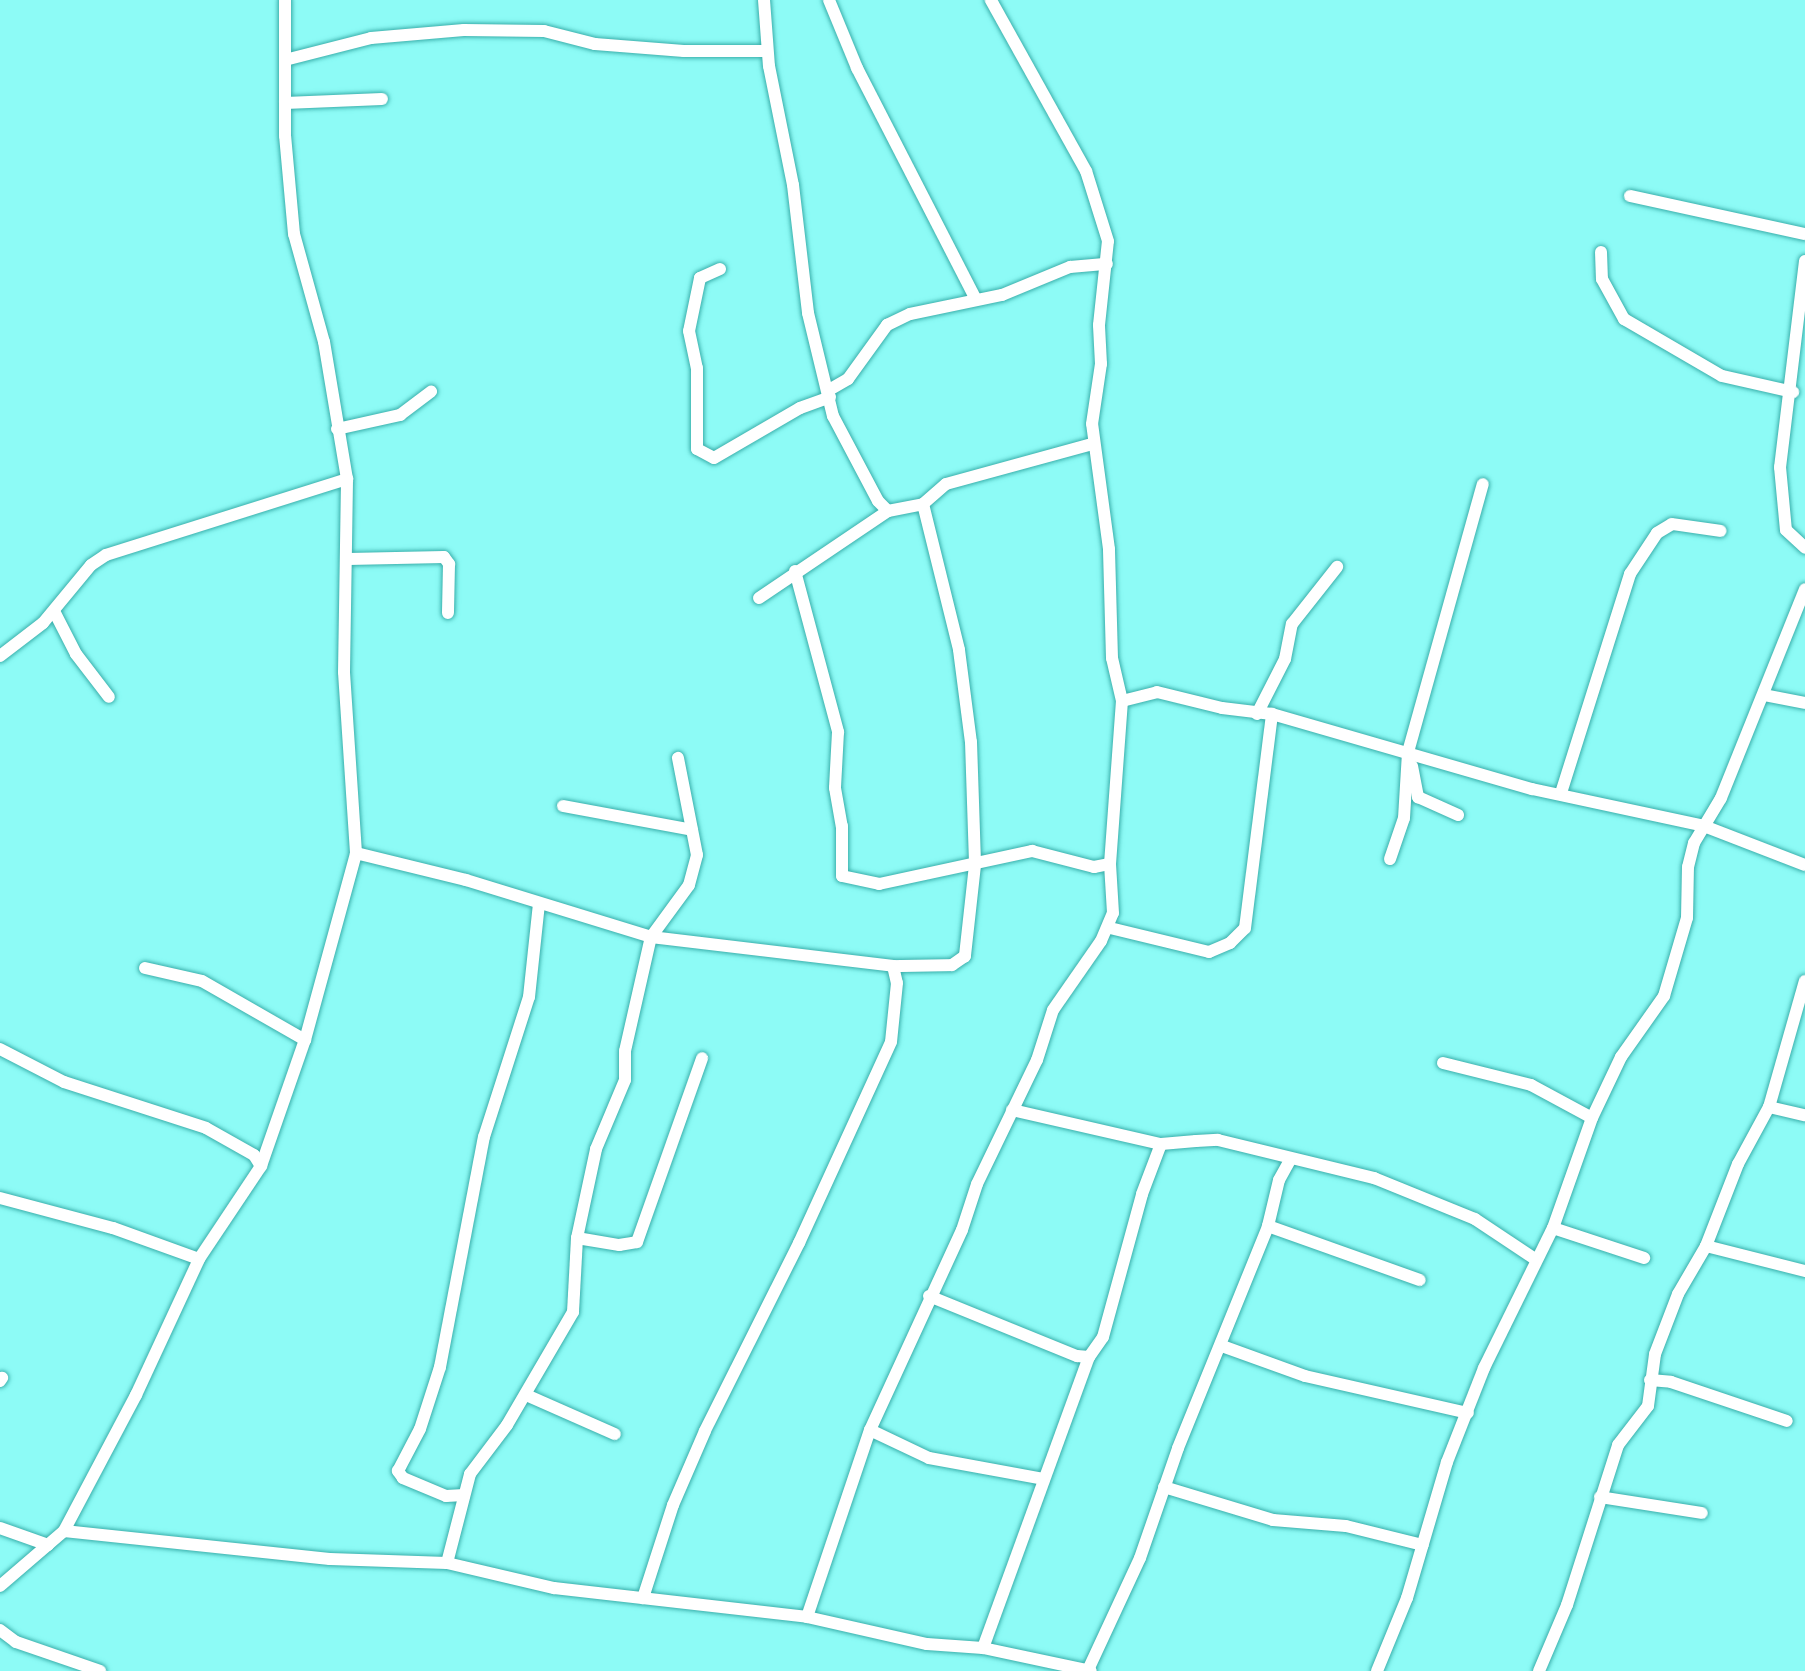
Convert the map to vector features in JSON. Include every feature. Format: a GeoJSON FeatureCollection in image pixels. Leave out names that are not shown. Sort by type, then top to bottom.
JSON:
{"type":"FeatureCollection","features":[{"type":"Feature","properties":{"kind":"street"},"geometry":{"type":"LineString","coordinates":[[0,1586],[64,1531],[136,1395],[199,1259],[261,1166],[305,1040],[356,853],[344,672],[348,559],[347,479],[324,342],[294,234],[285,103],[285,0]]}},
{"type":"Feature","properties":{"kind":"street"},"geometry":{"type":"LineString","coordinates":[[764,0],[767,51],[793,185],[808,313],[830,394],[833,416],[856,462],[888,511]]}},
{"type":"Feature","properties":{"kind":"street"},"geometry":{"type":"LineString","coordinates":[[830,0],[857,68],[975,298]]}},
{"type":"Feature","properties":{"kind":"street"},"geometry":{"type":"LineString","coordinates":[[807,1617],[870,1430],[1040,1052],[1058,999],[1110,928],[1114,895],[1110,864],[1122,701],[1112,658],[1110,549],[1092,444],[1107,264],[1104,221],[1086,171],[991,0]]}},
{"type":"Feature","properties":{"kind":"street"},"geometry":{"type":"LineString","coordinates":[[285,60],[372,38],[464,30],[544,31],[595,44],[684,51],[767,51]]}},
{"type":"Feature","properties":{"kind":"street"},"geometry":{"type":"LineString","coordinates":[[285,103],[382,99]]}},
{"type":"Feature","properties":{"kind":"street"},"geometry":{"type":"LineString","coordinates":[[1630,196],[1805,234]]}},
{"type":"Feature","properties":{"kind":"street"},"geometry":{"type":"LineString","coordinates":[[1601,252],[1602,279],[1624,319],[1722,376],[1793,392]]}},
{"type":"Feature","properties":{"kind":"street"},"geometry":{"type":"LineString","coordinates":[[1805,261],[1793,392],[1780,467],[1782,511],[1786,530],[1805,548]]}},
{"type":"Feature","properties":{"kind":"street"},"geometry":{"type":"LineString","coordinates":[[720,269],[700,278],[689,331],[697,368],[697,449],[714,458],[800,408],[830,394],[848,379],[887,326],[910,314],[975,298],[1002,295],[1070,267],[1107,264]]}},
{"type":"Feature","properties":{"kind":"street"},"geometry":{"type":"LineString","coordinates":[[337,429],[400,415],[431,392]]}},
{"type":"Feature","properties":{"kind":"street"},"geometry":{"type":"LineString","coordinates":[[759,598],[795,571],[888,511],[923,504],[946,484],[1092,444]]}},
{"type":"Feature","properties":{"kind":"street"},"geometry":{"type":"LineString","coordinates":[[0,656],[54,611],[91,565],[106,555],[347,479]]}},
{"type":"Feature","properties":{"kind":"street"},"geometry":{"type":"LineString","coordinates":[[1390,859],[1404,818],[1408,752],[1483,484]]}},
{"type":"Feature","properties":{"kind":"street"},"geometry":{"type":"LineString","coordinates":[[356,853],[651,937],[893,967],[952,965],[965,956],[975,865],[971,742],[959,650],[923,504]]}},
{"type":"Feature","properties":{"kind":"street"},"geometry":{"type":"LineString","coordinates":[[1560,793],[1630,574],[1657,533],[1672,524],[1721,531]]}},
{"type":"Feature","properties":{"kind":"street"},"geometry":{"type":"LineString","coordinates":[[348,559],[444,556],[449,565],[448,613]]}},
{"type":"Feature","properties":{"kind":"street"},"geometry":{"type":"LineString","coordinates":[[1257,714],[1285,659],[1292,624],[1337,567]]}},
{"type":"Feature","properties":{"kind":"street"},"geometry":{"type":"LineString","coordinates":[[795,571],[838,732],[835,788],[842,826],[842,876],[879,884],[975,865],[1032,850],[1094,867],[1110,864]]}},
{"type":"Feature","properties":{"kind":"street"},"geometry":{"type":"LineString","coordinates":[[1377,1671],[1423,1545],[1447,1462],[1535,1259],[1553,1228],[1592,1118],[1621,1057],[1664,996],[1687,918],[1688,867],[1704,825],[1721,798],[1805,589]]}},
{"type":"Feature","properties":{"kind":"street"},"geometry":{"type":"LineString","coordinates":[[54,611],[76,654],[109,697]]}},
{"type":"Feature","properties":{"kind":"street"},"geometry":{"type":"LineString","coordinates":[[1122,701],[1157,692],[1257,714],[1272,714],[1560,793],[1704,825],[1805,865]]}},
{"type":"Feature","properties":{"kind":"street"},"geometry":{"type":"LineString","coordinates":[[1764,695],[1805,703]]}},
{"type":"Feature","properties":{"kind":"street"},"geometry":{"type":"LineString","coordinates":[[1110,928],[1209,951],[1230,943],[1245,929],[1272,714]]}},
{"type":"Feature","properties":{"kind":"street"},"geometry":{"type":"LineString","coordinates":[[1408,752],[1418,797],[1458,815]]}},
{"type":"Feature","properties":{"kind":"street"},"geometry":{"type":"LineString","coordinates":[[447,1563],[464,1495],[476,1464],[526,1395],[547,1352],[570,1321],[577,1238],[596,1149],[625,1080],[625,1051],[651,937],[689,885],[697,855],[678,758]]}},
{"type":"Feature","properties":{"kind":"street"},"geometry":{"type":"LineString","coordinates":[[563,806],[691,830]]}},
{"type":"Feature","properties":{"kind":"street"},"geometry":{"type":"LineString","coordinates":[[464,1495],[446,1496],[403,1478],[398,1471],[420,1429],[440,1367],[484,1137],[529,997],[540,904]]}},
{"type":"Feature","properties":{"kind":"street"},"geometry":{"type":"LineString","coordinates":[[643,1598],[673,1505],[705,1431],[799,1243],[891,1042],[897,983],[893,967]]}},
{"type":"Feature","properties":{"kind":"street"},"geometry":{"type":"LineString","coordinates":[[145,968],[202,981],[305,1040]]}},
{"type":"Feature","properties":{"kind":"street"},"geometry":{"type":"LineString","coordinates":[[1539,1671],[1567,1605],[1600,1497],[1623,1436],[1648,1406],[1650,1380],[1678,1294],[1706,1246],[1738,1164],[1769,1107],[1805,981]]}},
{"type":"Feature","properties":{"kind":"street"},"geometry":{"type":"LineString","coordinates":[[0,1049],[64,1082],[206,1128],[254,1155],[261,1166]]}},
{"type":"Feature","properties":{"kind":"street"},"geometry":{"type":"LineString","coordinates":[[577,1238],[619,1245],[637,1241],[702,1058]]}},
{"type":"Feature","properties":{"kind":"street"},"geometry":{"type":"LineString","coordinates":[[1443,1063],[1531,1085],[1592,1118]]}},
{"type":"Feature","properties":{"kind":"street"},"geometry":{"type":"LineString","coordinates":[[1769,1107],[1805,1115]]}},
{"type":"Feature","properties":{"kind":"street"},"geometry":{"type":"LineString","coordinates":[[1012,1110],[1161,1144],[1218,1140],[1290,1160],[1374,1178],[1475,1219],[1535,1259]]}},
{"type":"Feature","properties":{"kind":"street"},"geometry":{"type":"LineString","coordinates":[[983,1647],[1090,1357],[1103,1337],[1142,1195],[1161,1144]]}},
{"type":"Feature","properties":{"kind":"street"},"geometry":{"type":"LineString","coordinates":[[64,1531],[317,1558],[447,1563],[554,1588],[807,1617],[927,1644],[983,1647],[1089,1671],[1140,1558],[1164,1487],[1268,1227],[1279,1180],[1290,1160]]}},
{"type":"Feature","properties":{"kind":"street"},"geometry":{"type":"LineString","coordinates":[[0,1198],[113,1228],[199,1259]]}},
{"type":"Feature","properties":{"kind":"street"},"geometry":{"type":"LineString","coordinates":[[1268,1227],[1420,1280]]}},
{"type":"Feature","properties":{"kind":"street"},"geometry":{"type":"LineString","coordinates":[[1553,1228],[1644,1258]]}},
{"type":"Feature","properties":{"kind":"street"},"geometry":{"type":"LineString","coordinates":[[1706,1246],[1805,1272]]}},
{"type":"Feature","properties":{"kind":"street"},"geometry":{"type":"LineString","coordinates":[[929,1296],[1077,1356],[1090,1357]]}},
{"type":"Feature","properties":{"kind":"street"},"geometry":{"type":"LineString","coordinates":[[1222,1346],[1305,1376],[1468,1413]]}},
{"type":"Feature","properties":{"kind":"street"},"geometry":{"type":"LineString","coordinates":[[1650,1380],[1671,1382],[1787,1422]]}},
{"type":"Feature","properties":{"kind":"street"},"geometry":{"type":"LineString","coordinates":[[526,1395],[615,1434]]}},
{"type":"Feature","properties":{"kind":"street"},"geometry":{"type":"LineString","coordinates":[[870,1430],[929,1458],[1043,1479]]}},
{"type":"Feature","properties":{"kind":"street"},"geometry":{"type":"LineString","coordinates":[[1164,1487],[1273,1520],[1346,1527],[1423,1545]]}},
{"type":"Feature","properties":{"kind":"street"},"geometry":{"type":"LineString","coordinates":[[1600,1497],[1702,1513]]}},
{"type":"Feature","properties":{"kind":"street"},"geometry":{"type":"LineString","coordinates":[[0,1528],[48,1545]]}},
{"type":"Feature","properties":{"kind":"street"},"geometry":{"type":"LineString","coordinates":[[0,1630],[16,1642],[100,1671]]}}]}
